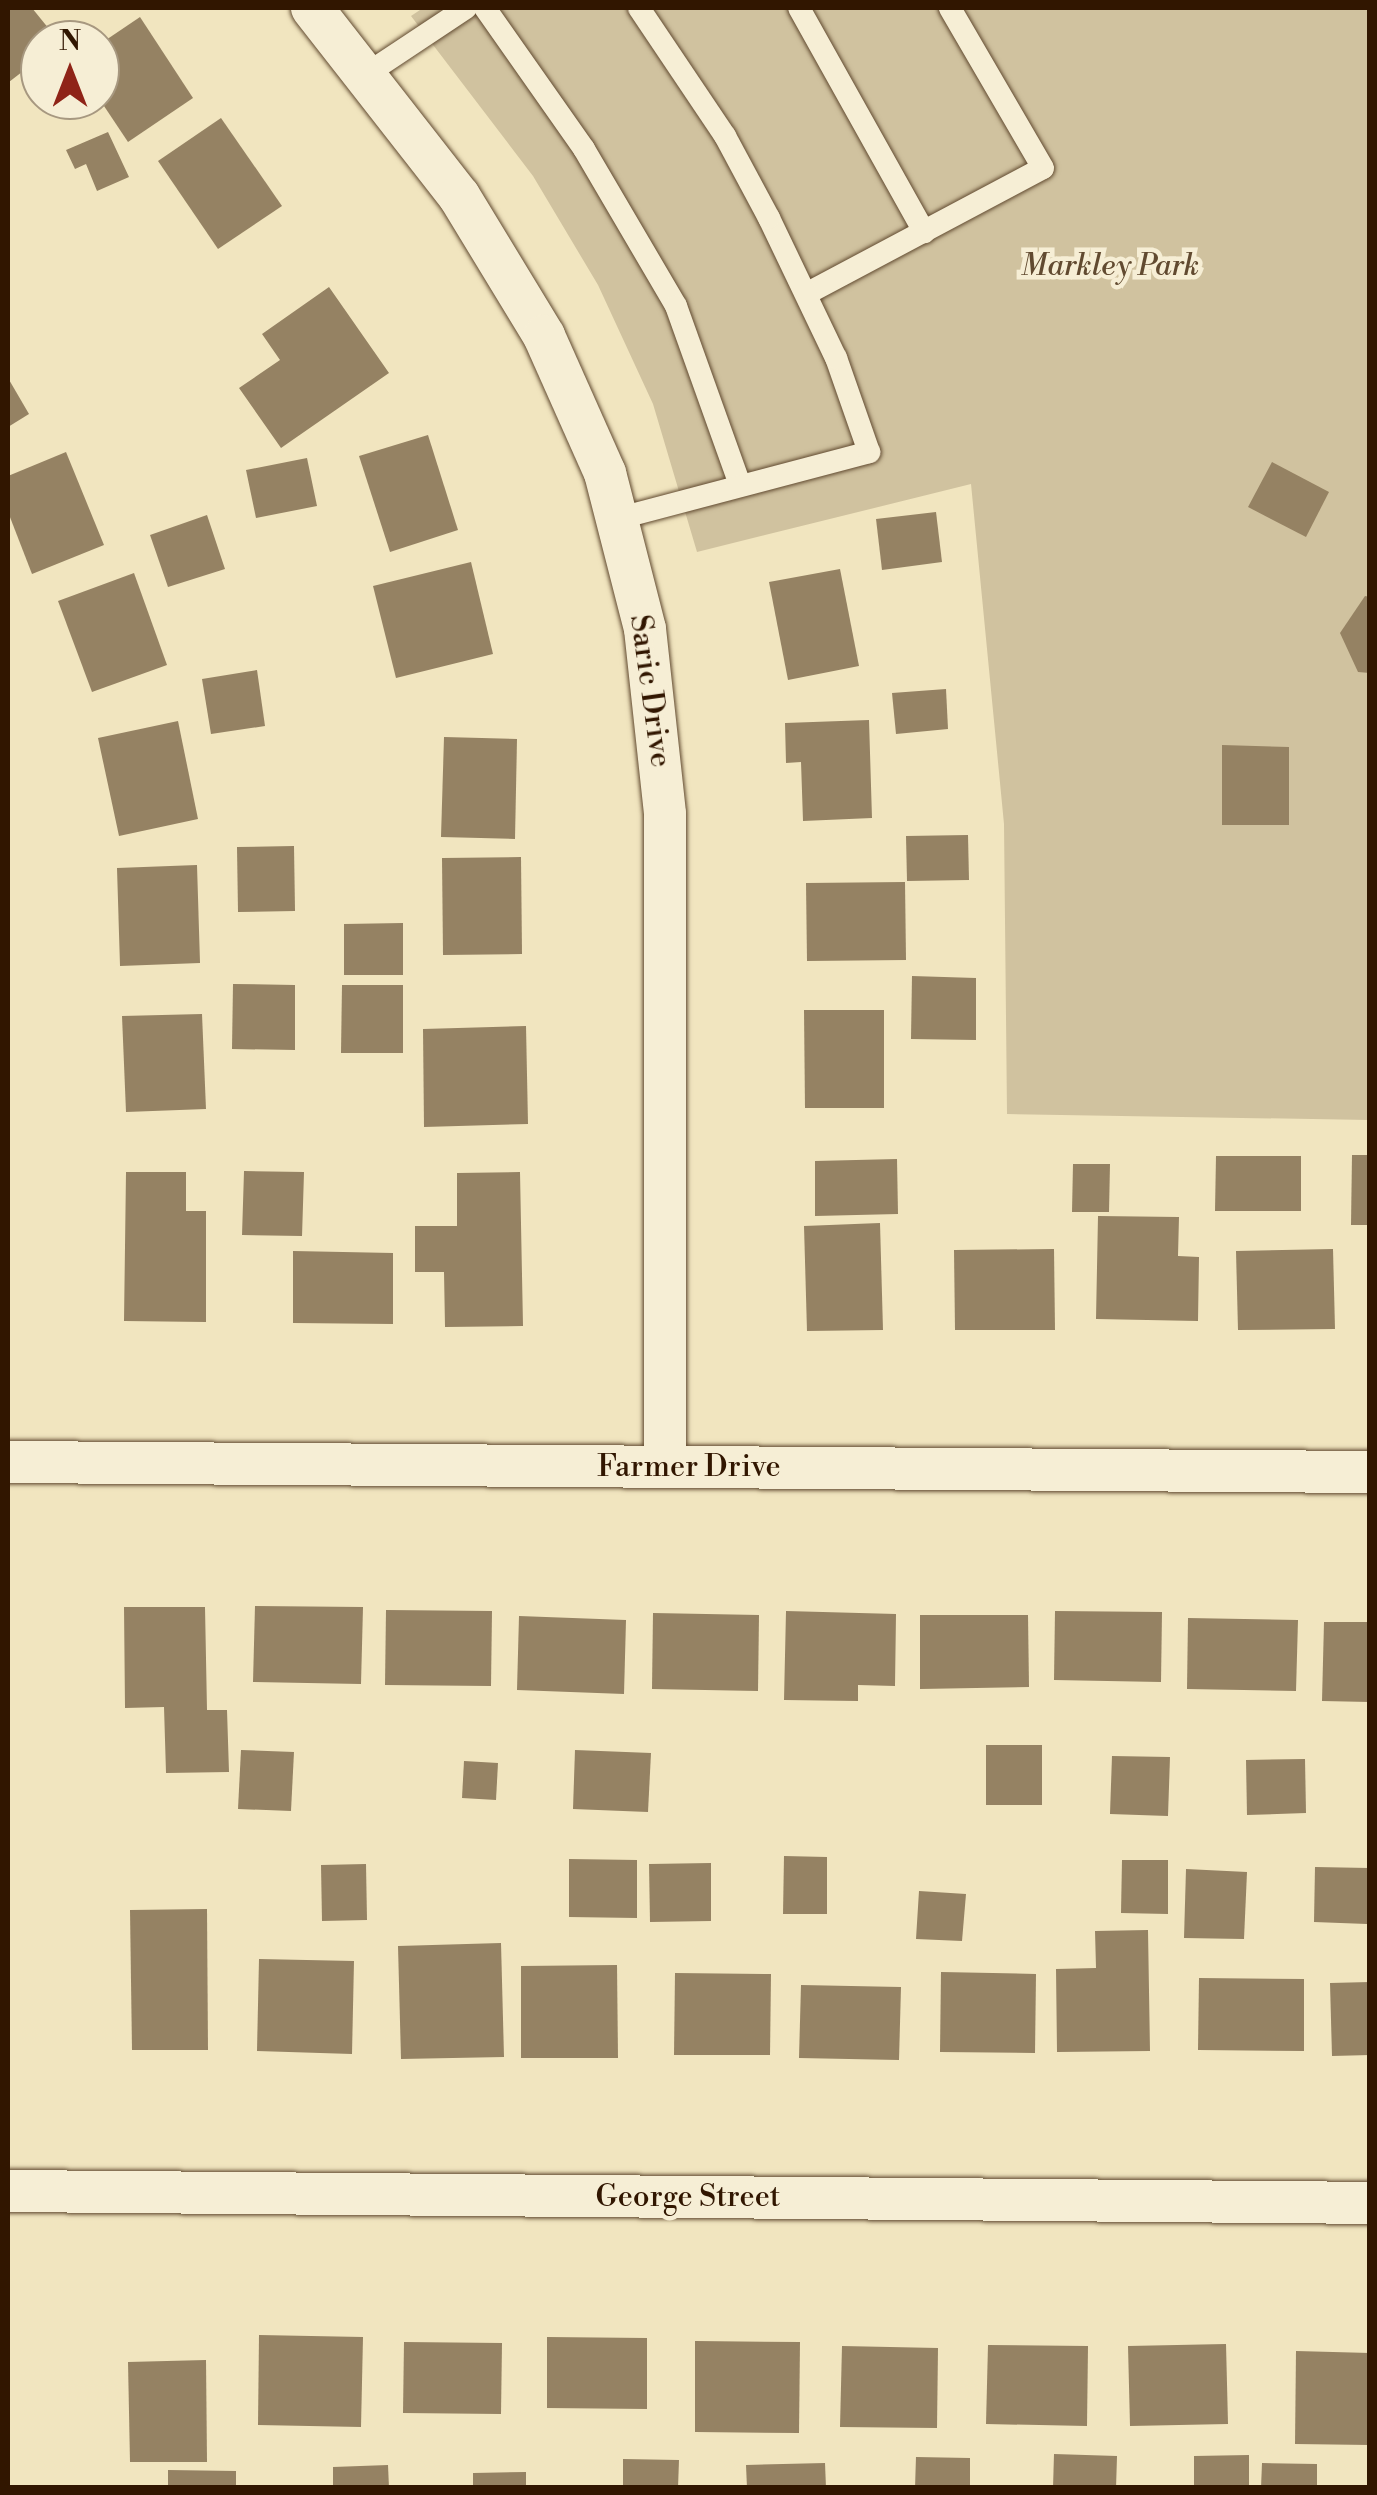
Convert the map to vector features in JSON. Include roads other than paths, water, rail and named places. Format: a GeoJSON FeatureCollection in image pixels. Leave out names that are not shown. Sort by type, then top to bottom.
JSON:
{"type":"FeatureCollection","features":[{"type":"Feature","properties":{"kind":"street","name":"Saric Drive"},"geometry":{"type":"LineString","coordinates":[[312,8],[459,196],[544,336],[605,473],[645,629],[666,814],[665,1466]]}},
{"type":"Feature","properties":{"kind":"street","name":"Farmer Drive"},"geometry":{"type":"LineString","coordinates":[[8,1462],[1370,1472]]}},
{"type":"Feature","properties":{"kind":"street","name":"George Street"},"geometry":{"type":"LineString","coordinates":[[8,2191],[1370,2202]]}},
{"type":"Feature","properties":{"kind":"lane"},"geometry":{"type":"LineString","coordinates":[[365,75],[466,8]]}},
{"type":"Feature","properties":{"kind":"lane"},"geometry":{"type":"LineString","coordinates":[[485,8],[584,149],[676,306],[740,485]]}},
{"type":"Feature","properties":{"kind":"lane"},"geometry":{"type":"LineString","coordinates":[[616,519],[869,452],[806,294],[726,136],[639,8]]}},
{"type":"Feature","properties":{"kind":"lane"},"geometry":{"type":"LineString","coordinates":[[799,8],[924,232]]}},
{"type":"Feature","properties":{"kind":"lane"},"geometry":{"type":"LineString","coordinates":[[806,294],[1043,168],[950,8]]}},
{"type":"Feature","properties":{"kind":"park label","name":"Markley Park"},"geometry":{"type":"Point","coordinates":[1110,266]}}]}
